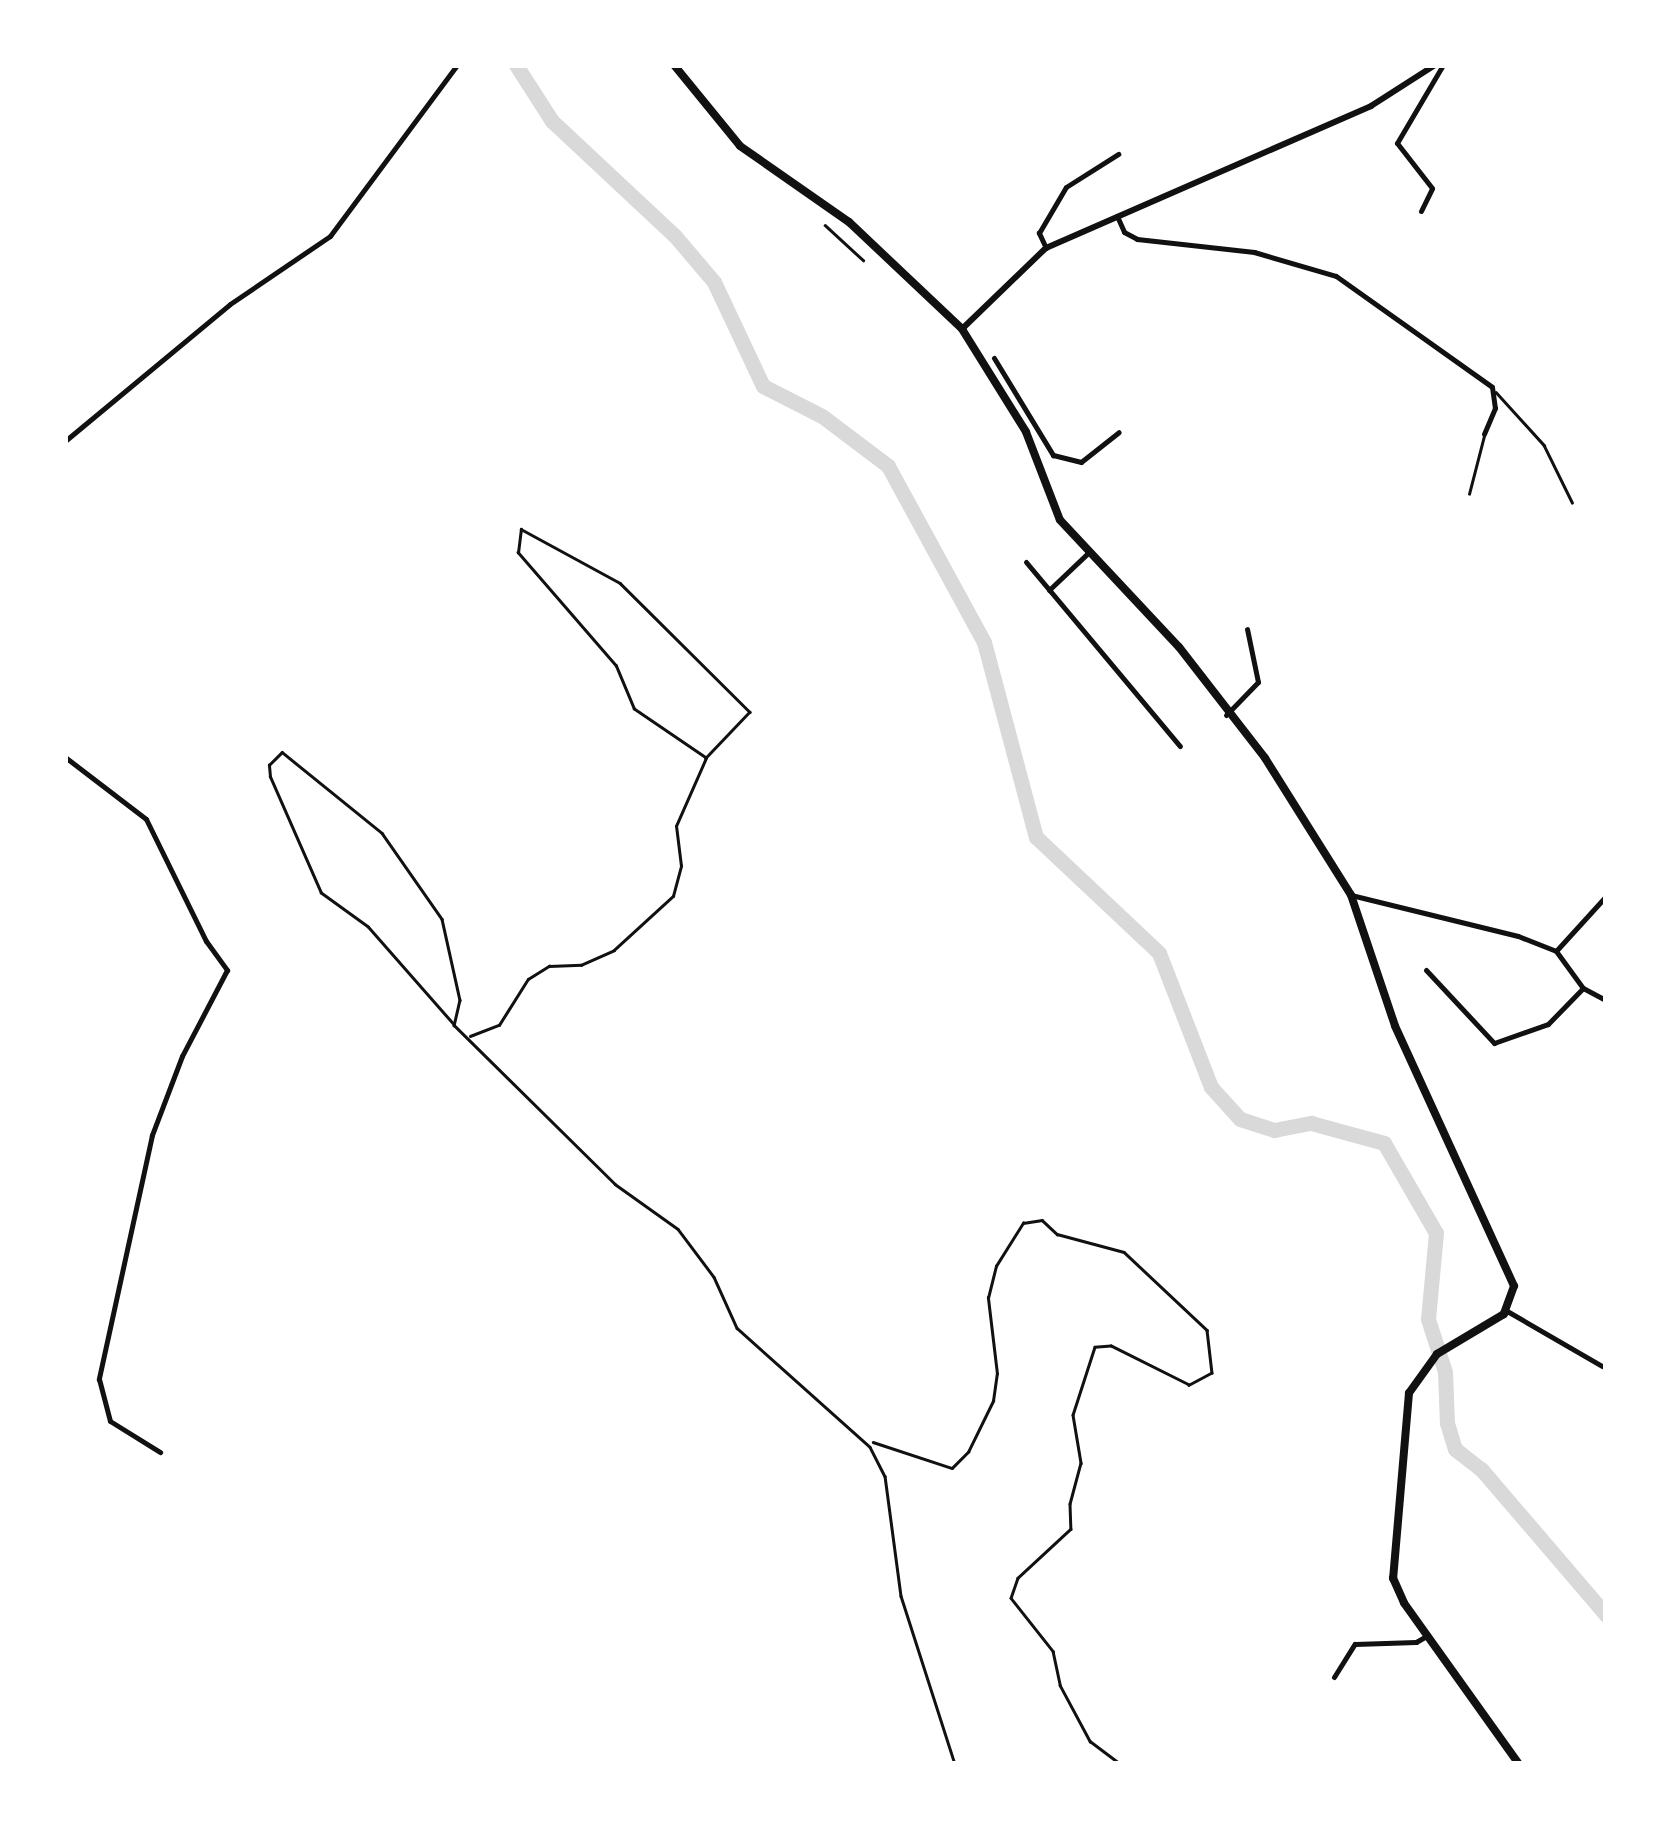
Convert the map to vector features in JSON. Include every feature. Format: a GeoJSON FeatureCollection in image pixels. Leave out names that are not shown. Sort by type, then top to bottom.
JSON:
{"type":"FeatureCollection","features":[{"type":"Feature","properties":{"kind":"main road"},"geometry":{"type":"LineString","coordinates":[[674,65],[740,146],[848,222],[962,329],[1034,448],[1054,512],[1179,647],[1226,714],[1264,758],[1351,895],[1395,1026],[1511,1274],[1507,1311],[1441,1352],[1416,1380],[1404,1410],[1404,1497],[1393,1566],[1400,1596],[1518,1764]]}},
{"type":"Feature","properties":{"kind":"street"},"geometry":{"type":"LineString","coordinates":[[65,441],[230,304],[330,236],[457,65]]}},
{"type":"Feature","properties":{"kind":"street"},"geometry":{"type":"LineString","coordinates":[[962,329],[1046,248],[1372,106],[1439,65]]}},
{"type":"Feature","properties":{"kind":"street"},"geometry":{"type":"LineString","coordinates":[[1422,210],[1432,188],[1400,153],[1398,140],[1439,65]]}},
{"type":"Feature","properties":{"kind":"street"},"geometry":{"type":"LineString","coordinates":[[1046,248],[1039,233],[1066,187],[1118,154]]}},
{"type":"Feature","properties":{"kind":"street"},"geometry":{"type":"LineString","coordinates":[[1117,216],[1124,232],[1136,239],[1254,252],[1328,271],[1496,392],[1484,434]]}},
{"type":"Feature","properties":{"kind":"street"},"geometry":{"type":"LineString","coordinates":[[994,358],[1044,443],[1062,460],[1081,462],[1120,432]]}},
{"type":"Feature","properties":{"kind":"street"},"geometry":{"type":"LineString","coordinates":[[991,374],[1000,368]]}},
{"type":"Feature","properties":{"kind":"street"},"geometry":{"type":"LineString","coordinates":[[1034,448],[1044,443]]}},
{"type":"Feature","properties":{"kind":"street"},"geometry":{"type":"LineString","coordinates":[[1049,590],[1089,552]]}},
{"type":"Feature","properties":{"kind":"street"},"geometry":{"type":"LineString","coordinates":[[1026,562],[1180,746]]}},
{"type":"Feature","properties":{"kind":"street"},"geometry":{"type":"LineString","coordinates":[[1226,714],[1258,682],[1247,629]]}},
{"type":"Feature","properties":{"kind":"street"},"geometry":{"type":"LineString","coordinates":[[65,757],[146,819],[206,942],[227,970],[182,1056],[152,1134],[99,1379],[110,1420],[160,1452]]}},
{"type":"Feature","properties":{"kind":"street"},"geometry":{"type":"LineString","coordinates":[[1351,895],[1518,936],[1556,952],[1583,988],[1606,1000]]}},
{"type":"Feature","properties":{"kind":"street"},"geometry":{"type":"LineString","coordinates":[[1556,952],[1606,896]]}},
{"type":"Feature","properties":{"kind":"street"},"geometry":{"type":"LineString","coordinates":[[1426,970],[1494,1043],[1548,1024],[1583,988]]}},
{"type":"Feature","properties":{"kind":"street"},"geometry":{"type":"LineString","coordinates":[[1507,1311],[1602,1366]]}},
{"type":"Feature","properties":{"kind":"street"},"geometry":{"type":"LineString","coordinates":[[1334,1677],[1355,1644],[1416,1642],[1428,1635]]}},
{"type":"Feature","properties":{"kind":"lane"},"geometry":{"type":"LineString","coordinates":[[826,225],[862,260]]}},
{"type":"Feature","properties":{"kind":"lane"},"geometry":{"type":"LineString","coordinates":[[1496,392],[1541,441],[1572,502]]}},
{"type":"Feature","properties":{"kind":"lane"},"geometry":{"type":"LineString","coordinates":[[1469,494],[1484,434]]}},
{"type":"Feature","properties":{"kind":"lane"},"geometry":{"type":"LineString","coordinates":[[454,1025],[615,1184],[678,1229],[714,1277],[737,1328],[860,1435],[885,1476],[901,1596],[955,1764]]}},
{"type":"Feature","properties":{"kind":"path"},"geometry":{"type":"LineString","coordinates":[[464,1038],[499,1025],[528,979],[548,966],[581,966],[614,950],[673,896],[681,866],[676,826],[706,758],[750,712],[620,583],[521,529],[518,553],[616,666],[634,709],[706,758]]}},
{"type":"Feature","properties":{"kind":"path"},"geometry":{"type":"LineString","coordinates":[[290,755],[392,844],[446,930],[460,1000],[454,1025],[368,927],[322,893],[270,777],[274,756],[290,755]]}},
{"type":"Feature","properties":{"kind":"path"},"geometry":{"type":"LineString","coordinates":[[860,1435],[930,1465],[952,1468],[960,1462],[993,1401],[997,1374],[988,1298],[1005,1244],[1022,1223],[1042,1220],[1057,1234],[1124,1252],[1207,1330],[1212,1373],[1189,1385],[1112,1346],[1095,1347],[1072,1414],[1082,1462],[1070,1504],[1071,1529],[1018,1578],[1011,1598],[1053,1651],[1060,1685],[1090,1742],[1121,1764]]}},
{"type":"Feature","properties":{"kind":"waterway"},"geometry":{"type":"LineString","coordinates":[[516,65],[552,121],[675,236],[714,282],[763,386],[822,416],[888,466],[984,642],[1036,837],[1159,953],[1211,1087],[1240,1119],[1274,1130],[1311,1123],[1384,1143],[1436,1233],[1428,1319],[1445,1372],[1447,1423],[1455,1449],[1481,1469],[1606,1615]]}}]}
